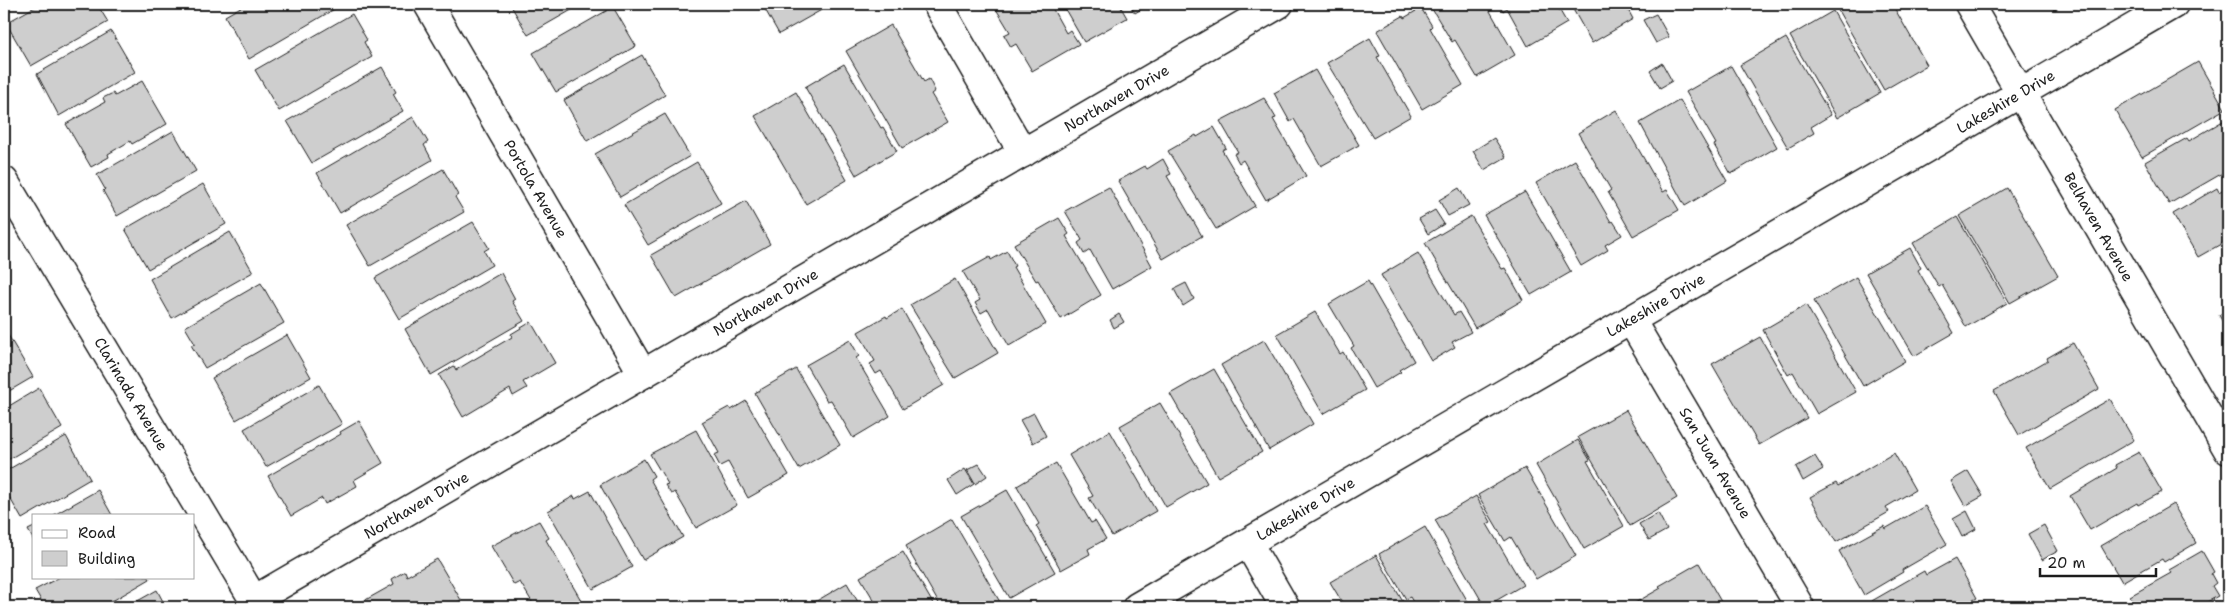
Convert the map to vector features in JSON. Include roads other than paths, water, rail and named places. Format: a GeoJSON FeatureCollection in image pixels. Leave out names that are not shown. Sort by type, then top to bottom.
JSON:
{"type":"FeatureCollection","features":[{"type":"Feature","properties":{"kind":"street","name":"Portola Avenue"},"geometry":{"type":"LineString","coordinates":[[428,4],[643,374]]}},
{"type":"Feature","properties":{"kind":"street"},"geometry":{"type":"LineString","coordinates":[[937,4],[1023,153]]}},
{"type":"Feature","properties":{"kind":"street","name":"Northaven Drive"},"geometry":{"type":"LineString","coordinates":[[256,604],[643,374],[1279,4]]}},
{"type":"Feature","properties":{"kind":"street","name":"Belhaven Avenue"},"geometry":{"type":"LineString","coordinates":[[1969,4],[2228,450]]}},
{"type":"Feature","properties":{"kind":"street","name":"Lakeshire Drive"},"geometry":{"type":"LineString","coordinates":[[1137,607],[2174,4]]}},
{"type":"Feature","properties":{"kind":"street","name":"Clarinada Avenue"},"geometry":{"type":"LineString","coordinates":[[4,181],[256,604]]}},
{"type":"Feature","properties":{"kind":"street","name":"San Juan Avenue"},"geometry":{"type":"LineString","coordinates":[[1630,320],[1800,607]]}},
{"type":"Feature","properties":{"kind":"street"},"geometry":{"type":"LineString","coordinates":[[1248,543],[1285,607]]}}]}
